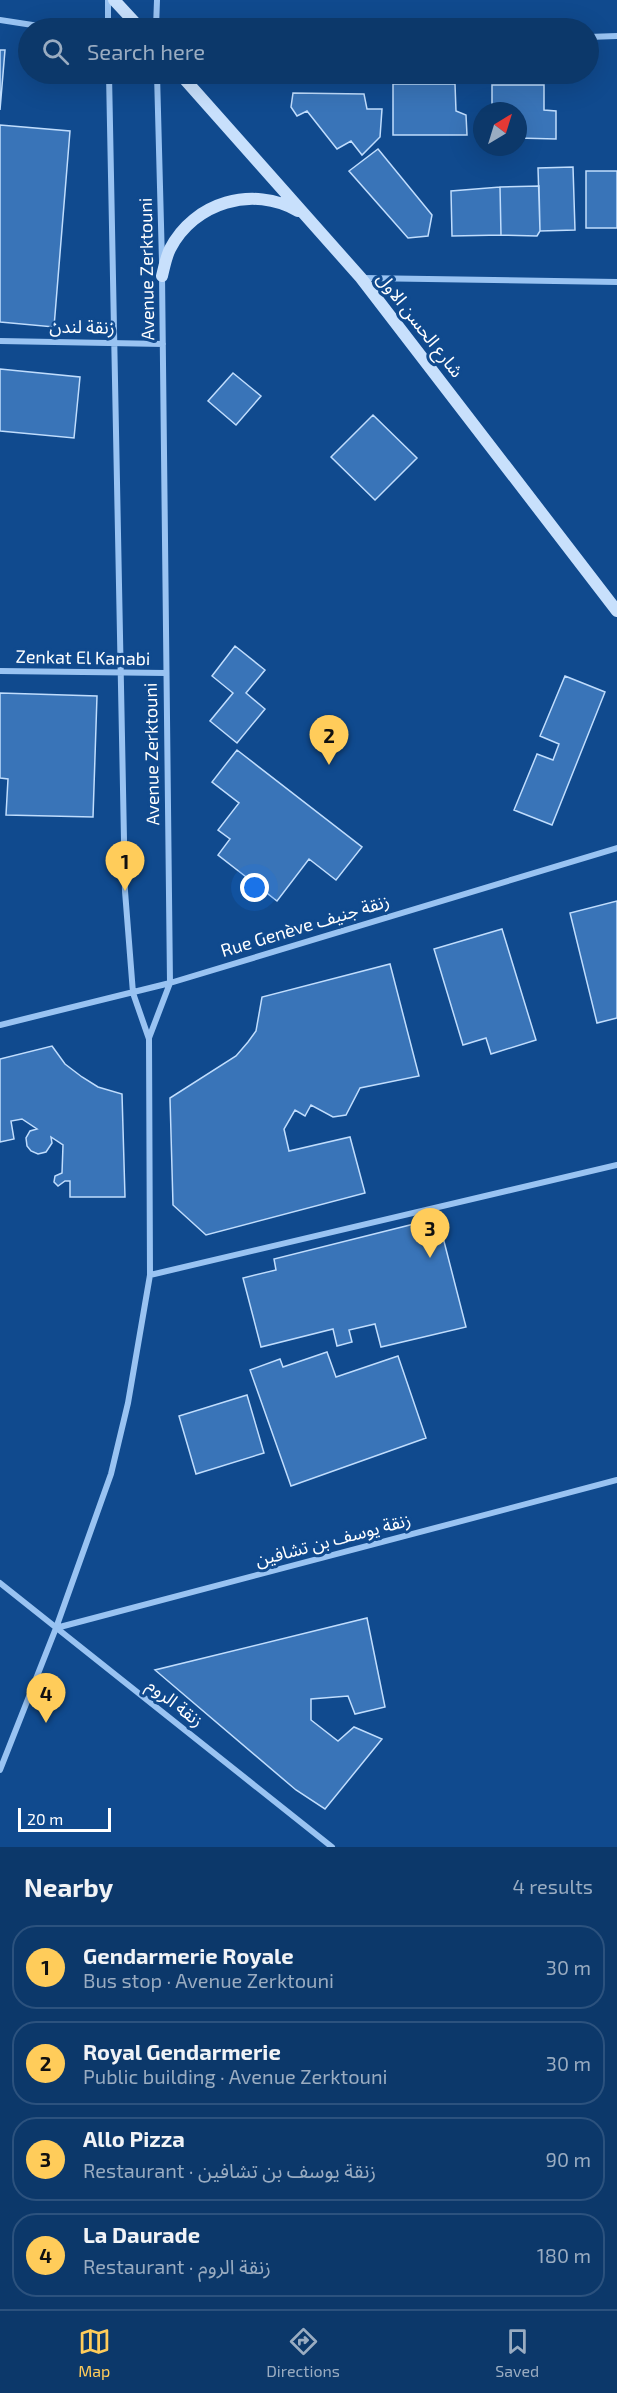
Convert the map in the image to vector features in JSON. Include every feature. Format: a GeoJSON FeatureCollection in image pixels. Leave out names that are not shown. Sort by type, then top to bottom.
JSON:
{"type":"FeatureCollection","features":[{"type":"Feature","properties":{"kind":"street"},"geometry":{"type":"LineString","coordinates":[[108,0],[108,18]]}},
{"type":"Feature","properties":{"kind":"street"},"geometry":{"type":"LineString","coordinates":[[114,0],[131,18]]}},
{"type":"Feature","properties":{"kind":"street"},"geometry":{"type":"LineString","coordinates":[[156,0],[156,18]]}},
{"type":"Feature","properties":{"kind":"street"},"geometry":{"type":"LineString","coordinates":[[0,20],[18,23]]}},
{"type":"Feature","properties":{"kind":"street"},"geometry":{"type":"LineString","coordinates":[[599,37],[617,36]]}},
{"type":"Feature","properties":{"kind":"street","name":"Avenue Zerktouni"},"geometry":{"type":"LineString","coordinates":[[109,84],[125,891],[133,993],[149,1039]]}},
{"type":"Feature","properties":{"kind":"street","name":"Avenue Zerktouni"},"geometry":{"type":"LineString","coordinates":[[149,1039],[170,983],[163,344],[157,84]]}},
{"type":"Feature","properties":{"kind":"street","name":"شارع الحسن الاول"},"geometry":{"type":"LineString","coordinates":[[189,84],[361,278],[617,611]]}},
{"type":"Feature","properties":{"kind":"street"},"geometry":{"type":"LineString","coordinates":[[162,276],[170,250],[185,227],[206,210],[231,200],[259,198],[277,202],[309,218]]}},
{"type":"Feature","properties":{"kind":"street"},"geometry":{"type":"LineString","coordinates":[[361,278],[617,282]]}},
{"type":"Feature","properties":{"kind":"street","name":"زنقة لندن"},"geometry":{"type":"LineString","coordinates":[[0,341],[163,344]]}},
{"type":"Feature","properties":{"kind":"street","name":"Zenkat El Kanabi"},"geometry":{"type":"LineString","coordinates":[[0,672],[166,673]]}},
{"type":"Feature","properties":{"kind":"street","name":"Rue Genève زنقة جنيف"},"geometry":{"type":"LineString","coordinates":[[0,1025],[170,983],[617,848]]}},
{"type":"Feature","properties":{"kind":"street"},"geometry":{"type":"LineString","coordinates":[[0,1770],[56,1628],[111,1474],[128,1403],[150,1275],[149,1039]]}},
{"type":"Feature","properties":{"kind":"street"},"geometry":{"type":"LineString","coordinates":[[150,1275],[617,1165]]}},
{"type":"Feature","properties":{"kind":"street","name":"زنقة يوسف بن تشافين"},"geometry":{"type":"LineString","coordinates":[[56,1628],[617,1480]]}},
{"type":"Feature","properties":{"kind":"street","name":"زنقة الروم"},"geometry":{"type":"LineString","coordinates":[[0,1583],[332,1847]]}},
{"type":"Feature","properties":{"kind":"building"},"geometry":{"type":"Polygon","coordinates":[[[0,50],[5,50],[0,110],[0,50]]]}},
{"type":"Feature","properties":{"kind":"building"},"geometry":{"type":"Polygon","coordinates":[[[393,84],[455,84],[456,111],[466,115],[467,135],[393,135],[393,84]]]}},
{"type":"Feature","properties":{"kind":"building"},"geometry":{"type":"Polygon","coordinates":[[[492,85],[544,85],[544,110],[556,111],[556,139],[527,138],[527,102],[492,102],[492,85]]]}},
{"type":"Feature","properties":{"kind":"building"},"geometry":{"type":"Polygon","coordinates":[[[293,93],[364,94],[367,109],[382,109],[380,137],[362,155],[351,141],[337,149],[307,111],[297,116],[291,107],[293,93]]]}},
{"type":"Feature","properties":{"kind":"building"},"geometry":{"type":"Polygon","coordinates":[[[0,125],[70,131],[54,327],[0,322],[0,125]]]}},
{"type":"Feature","properties":{"kind":"building"},"geometry":{"type":"Polygon","coordinates":[[[378,149],[432,215],[428,236],[408,238],[349,171],[378,149]]]}},
{"type":"Feature","properties":{"kind":"building"},"geometry":{"type":"Polygon","coordinates":[[[573,167],[575,230],[540,231],[538,168],[573,167]]]}},
{"type":"Feature","properties":{"kind":"building"},"geometry":{"type":"Polygon","coordinates":[[[586,171],[617,171],[617,228],[586,228],[586,171]]]}},
{"type":"Feature","properties":{"kind":"building"},"geometry":{"type":"Polygon","coordinates":[[[539,186],[540,231],[537,236],[501,235],[500,187],[539,186]]]}},
{"type":"Feature","properties":{"kind":"building"},"geometry":{"type":"Polygon","coordinates":[[[500,187],[501,235],[452,236],[451,191],[500,187]]]}},
{"type":"Feature","properties":{"kind":"building"},"geometry":{"type":"Polygon","coordinates":[[[0,369],[80,377],[74,438],[0,431],[0,369]]]}},
{"type":"Feature","properties":{"kind":"building"},"geometry":{"type":"Polygon","coordinates":[[[233,373],[261,396],[236,425],[208,401],[233,373]]]}},
{"type":"Feature","properties":{"kind":"building"},"geometry":{"type":"Polygon","coordinates":[[[373,415],[417,458],[375,500],[331,457],[373,415]]]}},
{"type":"Feature","properties":{"kind":"building"},"geometry":{"type":"Polygon","coordinates":[[[235,646],[265,670],[246,693],[265,709],[237,743],[210,721],[233,693],[212,676],[235,646]]]}},
{"type":"Feature","properties":{"kind":"building"},"geometry":{"type":"Polygon","coordinates":[[[565,676],[605,692],[552,825],[514,810],[537,754],[553,760],[559,744],[540,736],[565,676]]]}},
{"type":"Feature","properties":{"kind":"building"},"geometry":{"type":"Polygon","coordinates":[[[0,693],[97,696],[93,817],[6,815],[8,779],[0,778],[0,693]]]}},
{"type":"Feature","properties":{"kind":"building"},"geometry":{"type":"Polygon","coordinates":[[[237,750],[362,847],[336,880],[309,859],[277,901],[218,855],[230,839],[218,830],[239,803],[212,782],[237,750]]]}},
{"type":"Feature","properties":{"kind":"building"},"geometry":{"type":"Polygon","coordinates":[[[617,901],[617,1018],[597,1023],[570,913],[617,901]]]}},
{"type":"Feature","properties":{"kind":"building"},"geometry":{"type":"Polygon","coordinates":[[[502,929],[536,1040],[491,1054],[486,1038],[463,1045],[434,949],[502,929]]]}},
{"type":"Feature","properties":{"kind":"building"},"geometry":{"type":"Polygon","coordinates":[[[390,964],[419,1076],[360,1088],[346,1115],[333,1117],[311,1105],[305,1116],[295,1110],[284,1129],[289,1151],[350,1137],[365,1193],[206,1235],[173,1205],[170,1098],[236,1056],[256,1031],[262,997],[390,964]]]}},
{"type":"Feature","properties":{"kind":"building"},"geometry":{"type":"Polygon","coordinates":[[[52,1046],[65,1064],[82,1077],[98,1087],[122,1094],[125,1197],[70,1197],[70,1181],[65,1181],[58,1186],[54,1182],[55,1176],[62,1173],[63,1145],[51,1137],[52,1143],[46,1152],[38,1154],[31,1151],[27,1146],[26,1138],[30,1131],[37,1129],[22,1119],[11,1121],[14,1139],[0,1142],[0,1059],[52,1046]]]}},
{"type":"Feature","properties":{"kind":"building"},"geometry":{"type":"Polygon","coordinates":[[[438,1218],[466,1327],[381,1347],[375,1324],[349,1330],[352,1342],[337,1346],[333,1329],[261,1347],[243,1278],[276,1270],[274,1259],[438,1218]]]}},
{"type":"Feature","properties":{"kind":"building"},"geometry":{"type":"Polygon","coordinates":[[[327,1352],[336,1377],[398,1356],[426,1438],[291,1486],[250,1370],[280,1359],[283,1367],[327,1352]]]}},
{"type":"Feature","properties":{"kind":"building"},"geometry":{"type":"Polygon","coordinates":[[[247,1395],[264,1453],[196,1474],[179,1416],[247,1395]]]}},
{"type":"Feature","properties":{"kind":"building"},"geometry":{"type":"Polygon","coordinates":[[[367,1618],[385,1707],[355,1714],[348,1696],[311,1699],[311,1720],[338,1741],[354,1727],[382,1739],[325,1809],[296,1790],[155,1670],[367,1618]]]}},
{"type":"Feature","properties":{"kind":"place","name":"Royal Gendarmerie"},"geometry":{"type":"Point","coordinates":[329,765]}},
{"type":"Feature","properties":{"kind":"place","name":"Gendarmerie Royale"},"geometry":{"type":"Point","coordinates":[125,891]}},
{"type":"Feature","properties":{"kind":"place","name":"Allo Pizza"},"geometry":{"type":"Point","coordinates":[430,1258]}},
{"type":"Feature","properties":{"kind":"place","name":"La Daurade"},"geometry":{"type":"Point","coordinates":[46,1723]}}]}
